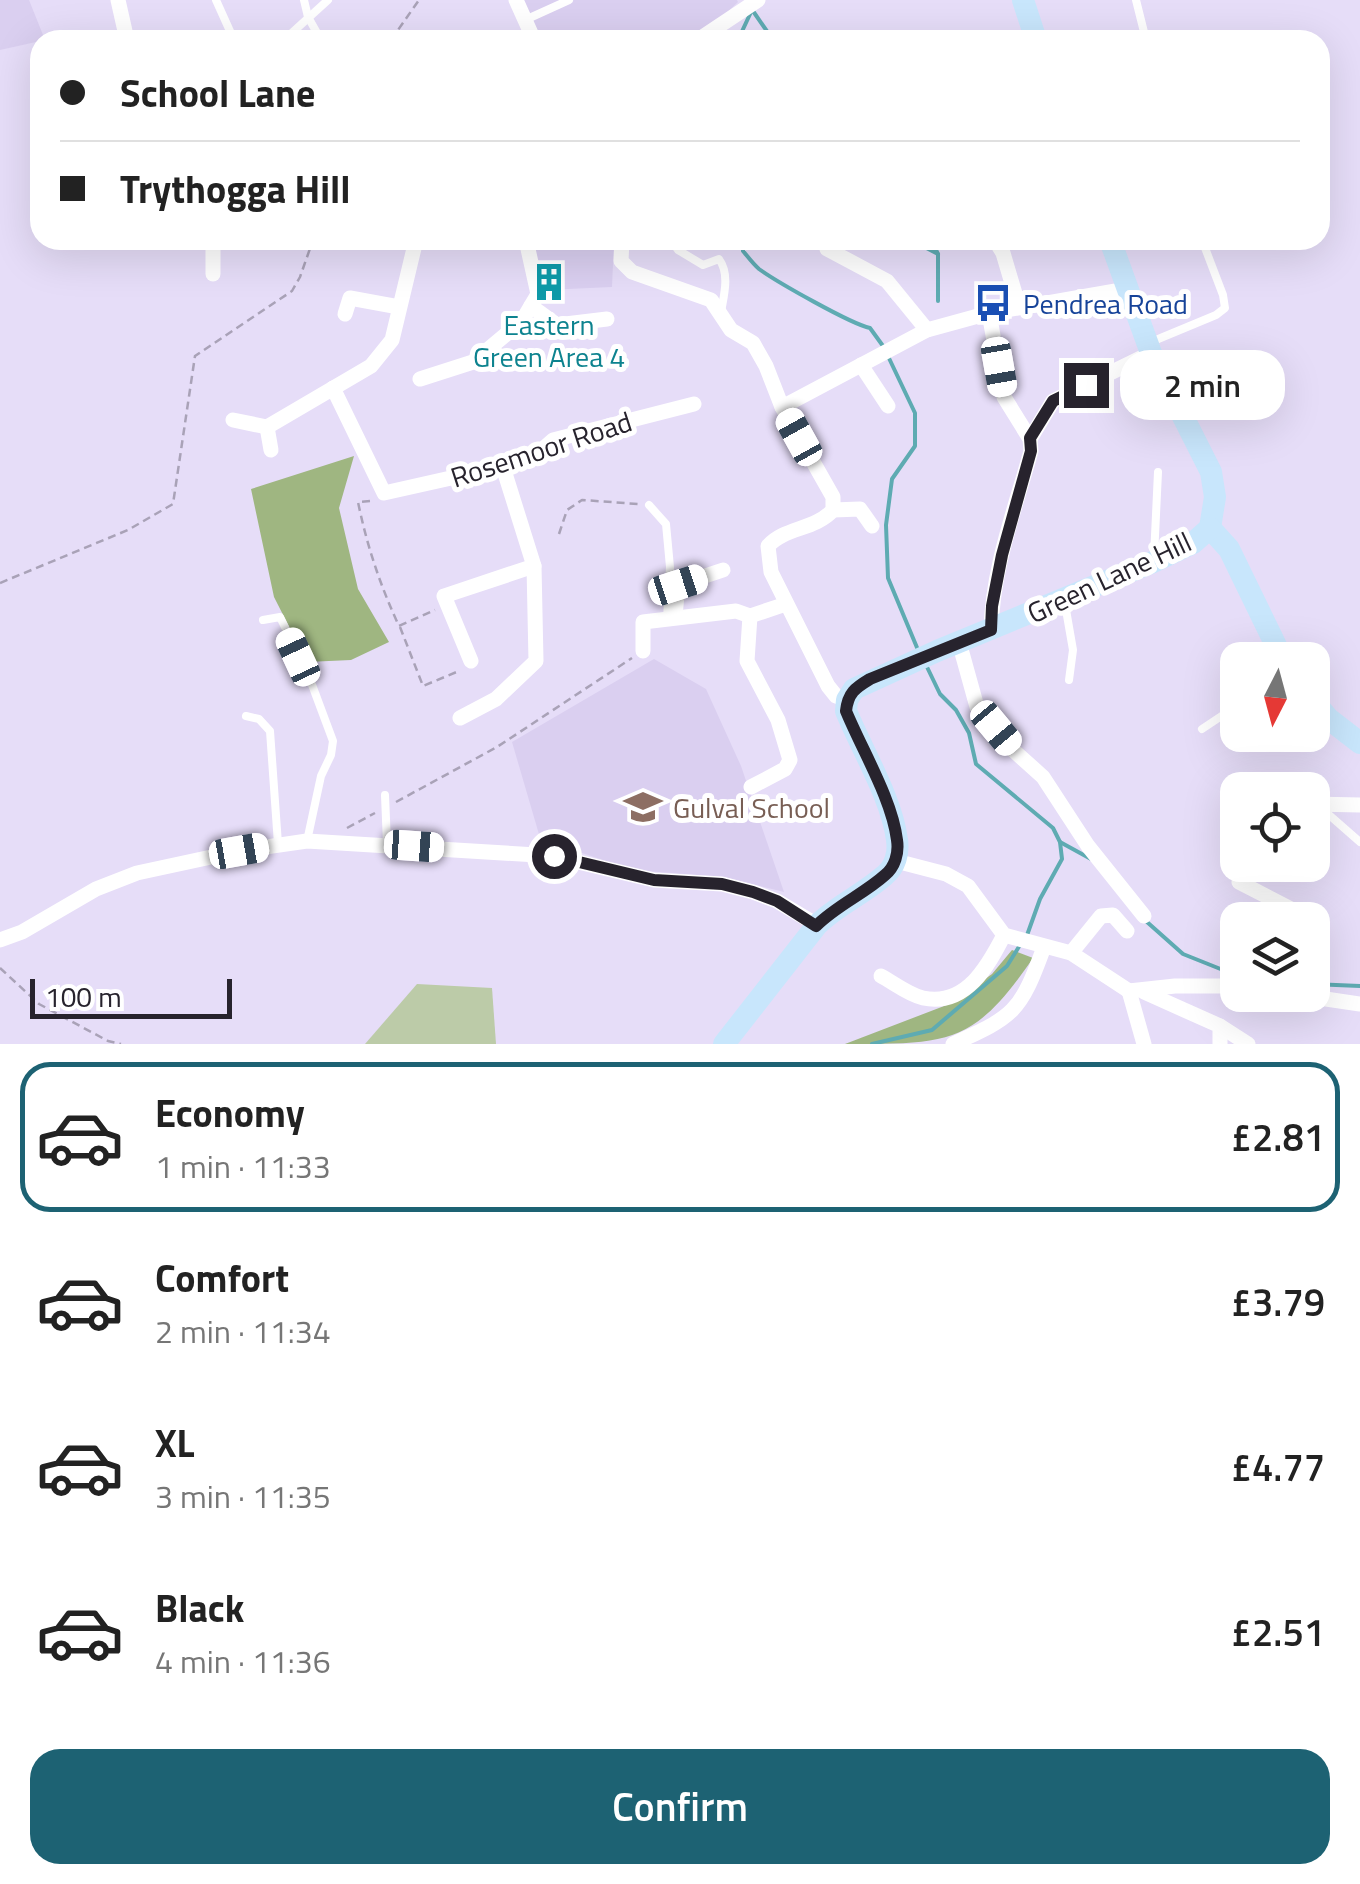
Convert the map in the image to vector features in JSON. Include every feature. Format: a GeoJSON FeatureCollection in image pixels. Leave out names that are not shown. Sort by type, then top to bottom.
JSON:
{"type":"FeatureCollection","features":[{"type":"Feature","properties":{"kind":"main road"},"geometry":{"type":"LineString","coordinates":[[1023,0],[1033,30]]}},
{"type":"Feature","properties":{"kind":"main road"},"geometry":{"type":"LineString","coordinates":[[1113,250],[1149,348],[1211,472],[1215,497],[1210,528],[1229,550],[1274,642]]}},
{"type":"Feature","properties":{"kind":"main road","name":"Green Lane Hill"},"geometry":{"type":"LineString","coordinates":[[847,700],[854,688],[1153,562],[1193,543],[1210,528]]}},
{"type":"Feature","properties":{"kind":"main road"},"geometry":{"type":"LineString","coordinates":[[724,1044],[816,926],[886,875],[896,861],[898,842],[892,820],[846,711],[847,700]]}},
{"type":"Feature","properties":{"kind":"main road"},"geometry":{"type":"LineString","coordinates":[[1330,719],[1360,743]]}},
{"type":"Feature","properties":{"kind":"street"},"geometry":{"type":"LineString","coordinates":[[118,0],[125,30]]}},
{"type":"Feature","properties":{"kind":"street"},"geometry":{"type":"LineString","coordinates":[[516,0],[530,30]]}},
{"type":"Feature","properties":{"kind":"street"},"geometry":{"type":"LineString","coordinates":[[712,30],[757,0]]}},
{"type":"Feature","properties":{"kind":"street"},"geometry":{"type":"LineString","coordinates":[[213,250],[213,274]]}},
{"type":"Feature","properties":{"kind":"street"},"geometry":{"type":"LineString","coordinates":[[234,420],[266,426],[371,366],[392,340],[413,250]]}},
{"type":"Feature","properties":{"kind":"street"},"geometry":{"type":"LineString","coordinates":[[420,379],[474,362],[522,321],[538,294],[528,250]]}},
{"type":"Feature","properties":{"kind":"street"},"geometry":{"type":"LineString","coordinates":[[622,250],[622,261],[632,272],[710,300],[731,330],[752,343],[782,407],[833,497],[833,510],[823,522],[775,538],[768,546],[772,572],[828,686],[836,696],[847,700]]}},
{"type":"Feature","properties":{"kind":"street"},"geometry":{"type":"LineString","coordinates":[[829,250],[888,282],[927,330]]}},
{"type":"Feature","properties":{"kind":"street"},"geometry":{"type":"LineString","coordinates":[[1001,250],[1019,307]]}},
{"type":"Feature","properties":{"kind":"street"},"geometry":{"type":"LineString","coordinates":[[782,407],[927,330],[989,312],[1126,289]]}},
{"type":"Feature","properties":{"kind":"street"},"geometry":{"type":"LineString","coordinates":[[346,314],[350,298],[399,307]]}},
{"type":"Feature","properties":{"kind":"street"},"geometry":{"type":"LineString","coordinates":[[531,306],[557,325],[607,320]]}},
{"type":"Feature","properties":{"kind":"street"},"geometry":{"type":"LineString","coordinates":[[989,312],[1004,397],[1030,438],[1031,451],[996,589],[991,630]]}},
{"type":"Feature","properties":{"kind":"street"},"geometry":{"type":"LineString","coordinates":[[1030,438],[1053,401],[1149,348]]}},
{"type":"Feature","properties":{"kind":"street"},"geometry":{"type":"LineString","coordinates":[[861,365],[888,406]]}},
{"type":"Feature","properties":{"kind":"street"},"geometry":{"type":"LineString","coordinates":[[333,388],[384,493]]}},
{"type":"Feature","properties":{"kind":"street","name":"Rosemoor Road"},"geometry":{"type":"LineString","coordinates":[[384,493],[504,466],[536,455],[553,440],[694,404]]}},
{"type":"Feature","properties":{"kind":"street"},"geometry":{"type":"LineString","coordinates":[[266,426],[272,450]]}},
{"type":"Feature","properties":{"kind":"street"},"geometry":{"type":"LineString","coordinates":[[460,718],[496,699],[536,661],[534,566],[504,466]]}},
{"type":"Feature","properties":{"kind":"street"},"geometry":{"type":"LineString","coordinates":[[833,510],[860,509],[872,526]]}},
{"type":"Feature","properties":{"kind":"street"},"geometry":{"type":"LineString","coordinates":[[446,601],[534,566]]}},
{"type":"Feature","properties":{"kind":"street"},"geometry":{"type":"LineString","coordinates":[[671,617],[678,585],[724,570]]}},
{"type":"Feature","properties":{"kind":"street"},"geometry":{"type":"LineString","coordinates":[[438,578],[471,660]]}},
{"type":"Feature","properties":{"kind":"street"},"geometry":{"type":"LineString","coordinates":[[642,651],[643,622],[736,612],[750,616],[786,604]]}},
{"type":"Feature","properties":{"kind":"street"},"geometry":{"type":"LineString","coordinates":[[750,616],[746,661],[778,720],[790,760],[784,769],[751,787]]}},
{"type":"Feature","properties":{"kind":"street"},"geometry":{"type":"LineString","coordinates":[[959,642],[978,707],[1013,750],[1043,777],[1088,846],[1144,916]]}},
{"type":"Feature","properties":{"kind":"street"},"geometry":{"type":"LineString","coordinates":[[1330,804],[1360,805]]}},
{"type":"Feature","properties":{"kind":"street"},"geometry":{"type":"LineString","coordinates":[[0,940],[22,932],[96,889],[137,873],[278,844],[316,841],[554,856],[654,880],[722,884],[777,901],[816,926]]}},
{"type":"Feature","properties":{"kind":"street"},"geometry":{"type":"LineString","coordinates":[[896,861],[946,874],[968,886],[1007,936],[1072,954],[1135,991],[1220,1026],[1248,1044]]}},
{"type":"Feature","properties":{"kind":"street"},"geometry":{"type":"LineString","coordinates":[[1239,882],[1278,902]]}},
{"type":"Feature","properties":{"kind":"street"},"geometry":{"type":"LineString","coordinates":[[1072,954],[1101,916],[1113,915],[1127,931]]}},
{"type":"Feature","properties":{"kind":"street"},"geometry":{"type":"LineString","coordinates":[[881,976],[921,998],[944,999],[972,984],[1007,936]]}},
{"type":"Feature","properties":{"kind":"street"},"geometry":{"type":"LineString","coordinates":[[953,1044],[1008,1017],[1028,990],[1038,945]]}},
{"type":"Feature","properties":{"kind":"street"},"geometry":{"type":"LineString","coordinates":[[1135,991],[1220,986]]}},
{"type":"Feature","properties":{"kind":"street"},"geometry":{"type":"LineString","coordinates":[[1135,991],[1144,1044]]}},
{"type":"Feature","properties":{"kind":"street"},"geometry":{"type":"LineString","coordinates":[[1330,1000],[1360,1004]]}},
{"type":"Feature","properties":{"kind":"street"},"geometry":{"type":"LineString","coordinates":[[1220,1026],[1220,1044]]}},
{"type":"Feature","properties":{"kind":"lane"},"geometry":{"type":"LineString","coordinates":[[216,0],[230,30]]}},
{"type":"Feature","properties":{"kind":"lane"},"geometry":{"type":"LineString","coordinates":[[304,0],[316,30]]}},
{"type":"Feature","properties":{"kind":"lane"},"geometry":{"type":"LineString","coordinates":[[294,30],[328,0]]}},
{"type":"Feature","properties":{"kind":"lane"},"geometry":{"type":"LineString","coordinates":[[525,20],[569,0]]}},
{"type":"Feature","properties":{"kind":"lane"},"geometry":{"type":"LineString","coordinates":[[1136,0],[1144,30]]}},
{"type":"Feature","properties":{"kind":"lane"},"geometry":{"type":"LineString","coordinates":[[678,250],[703,264],[719,259],[723,262],[725,282],[720,317]]}},
{"type":"Feature","properties":{"kind":"lane"},"geometry":{"type":"LineString","coordinates":[[1149,348],[1225,308],[1205,250]]}},
{"type":"Feature","properties":{"kind":"lane"},"geometry":{"type":"LineString","coordinates":[[1153,562],[1158,472]]}},
{"type":"Feature","properties":{"kind":"lane"},"geometry":{"type":"LineString","coordinates":[[650,505],[666,524],[671,617]]}},
{"type":"Feature","properties":{"kind":"lane"},"geometry":{"type":"LineString","coordinates":[[1064,600],[1074,650],[1069,680]]}},
{"type":"Feature","properties":{"kind":"lane"},"geometry":{"type":"LineString","coordinates":[[263,620],[280,617],[308,674],[333,741],[321,776],[316,841]]}},
{"type":"Feature","properties":{"kind":"lane"},"geometry":{"type":"LineString","coordinates":[[246,716],[259,719],[270,731],[278,844]]}},
{"type":"Feature","properties":{"kind":"lane"},"geometry":{"type":"LineString","coordinates":[[1202,728],[1220,716]]}},
{"type":"Feature","properties":{"kind":"lane"},"geometry":{"type":"LineString","coordinates":[[385,794],[387,844]]}},
{"type":"Feature","properties":{"kind":"lane"},"geometry":{"type":"LineString","coordinates":[[1330,817],[1360,842]]}},
{"type":"Feature","properties":{"kind":"path"},"geometry":{"type":"LineString","coordinates":[[398,30],[419,0]]}},
{"type":"Feature","properties":{"kind":"path"},"geometry":{"type":"LineString","coordinates":[[0,583],[128,530],[174,504],[195,356],[292,291],[310,250]]}},
{"type":"Feature","properties":{"kind":"path"},"geometry":{"type":"LineString","coordinates":[[384,493],[374,500],[358,502],[380,585],[423,686],[467,668],[471,660]]}},
{"type":"Feature","properties":{"kind":"path"},"geometry":{"type":"LineString","coordinates":[[560,534],[566,510],[582,500],[650,505]]}},
{"type":"Feature","properties":{"kind":"path"},"geometry":{"type":"LineString","coordinates":[[399,626],[446,601]]}},
{"type":"Feature","properties":{"kind":"path"},"geometry":{"type":"LineString","coordinates":[[316,841],[497,748],[642,651]]}},
{"type":"Feature","properties":{"kind":"path"},"geometry":{"type":"LineString","coordinates":[[0,968],[39,1004],[121,1044]]}},
{"type":"Feature","properties":{"kind":"shaded area"},"geometry":{"type":"Polygon","coordinates":[[[0,0],[29,0],[41,30],[30,30],[30,43],[0,50],[0,0]]]}},
{"type":"Feature","properties":{"kind":"shaded area"},"geometry":{"type":"Polygon","coordinates":[[[523,0],[738,2],[709,30],[537,30],[523,0]]]}},
{"type":"Feature","properties":{"kind":"shaded area"},"geometry":{"type":"Polygon","coordinates":[[[527,250],[614,250],[612,287],[546,290],[527,250]]]}},
{"type":"Feature","properties":{"kind":"shaded area","name":"Gulval School"},"geometry":{"type":"Polygon","coordinates":[[[654,659],[706,689],[741,766],[784,892],[724,877],[633,870],[582,853],[543,848],[512,742],[654,659]]]}},
{"type":"Feature","properties":{"kind":"green space"},"geometry":{"type":"Polygon","coordinates":[[[354,456],[339,508],[358,589],[389,642],[351,660],[307,662],[274,597],[251,489],[354,456]]]}},
{"type":"Feature","properties":{"kind":"green space"},"geometry":{"type":"Polygon","coordinates":[[[1012,950],[1033,958],[994,1008],[976,1023],[936,1039],[845,1044],[952,1003],[992,974],[1012,950]]]}},
{"type":"Feature","properties":{"kind":"green space"},"geometry":{"type":"Polygon","coordinates":[[[417,984],[492,988],[496,1044],[365,1044],[417,984]]]}},
{"type":"Feature","properties":{"kind":"waterway"},"geometry":{"type":"LineString","coordinates":[[753,11],[766,30]]}},
{"type":"Feature","properties":{"kind":"waterway"},"geometry":{"type":"LineString","coordinates":[[743,30],[751,12]]}},
{"type":"Feature","properties":{"kind":"waterway"},"geometry":{"type":"LineString","coordinates":[[743,250],[759,269],[831,311],[870,328],[883,346]]}},
{"type":"Feature","properties":{"kind":"waterway"},"geometry":{"type":"LineString","coordinates":[[930,250],[938,254],[938,301]]}},
{"type":"Feature","properties":{"kind":"waterway"},"geometry":{"type":"LineString","coordinates":[[936,250],[938,254]]}},
{"type":"Feature","properties":{"kind":"waterway"},"geometry":{"type":"LineString","coordinates":[[887,354],[915,413],[915,446],[892,479],[886,525],[888,578],[918,650]]}},
{"type":"Feature","properties":{"kind":"waterway"},"geometry":{"type":"LineString","coordinates":[[927,667],[940,694],[956,710],[969,733],[976,764],[1053,828],[1060,842],[1062,859],[1040,899],[1026,938]]}},
{"type":"Feature","properties":{"kind":"waterway"},"geometry":{"type":"LineString","coordinates":[[1060,842],[1091,859]]}},
{"type":"Feature","properties":{"kind":"waterway"},"geometry":{"type":"LineString","coordinates":[[1147,922],[1183,954],[1220,969]]}},
{"type":"Feature","properties":{"kind":"waterway"},"geometry":{"type":"LineString","coordinates":[[872,1044],[932,1030],[1007,966],[1020,945]]}},
{"type":"Feature","properties":{"kind":"waterway"},"geometry":{"type":"LineString","coordinates":[[1330,985],[1360,986]]}},
{"type":"Feature","properties":{"kind":"place","name":"Eastern Green Area 4"},"geometry":{"type":"Point","coordinates":[549,282]}},
{"type":"Feature","properties":{"kind":"place","name":"Pendrea Road"},"geometry":{"type":"Point","coordinates":[993,303]}},
{"type":"Feature","properties":{"kind":"place","name":"Gulval School"},"geometry":{"type":"Point","coordinates":[643,807]}},
{"type":"Feature","properties":{"kind":"route"},"geometry":{"type":"LineString","coordinates":[[554,856],[654,880],[722,884],[753,892],[777,901],[816,926],[886,875],[896,861],[898,842],[846,711],[847,700],[854,688],[870,679],[991,630],[1002,555],[1031,451],[1030,438],[1053,401],[1086,385]]}}]}
